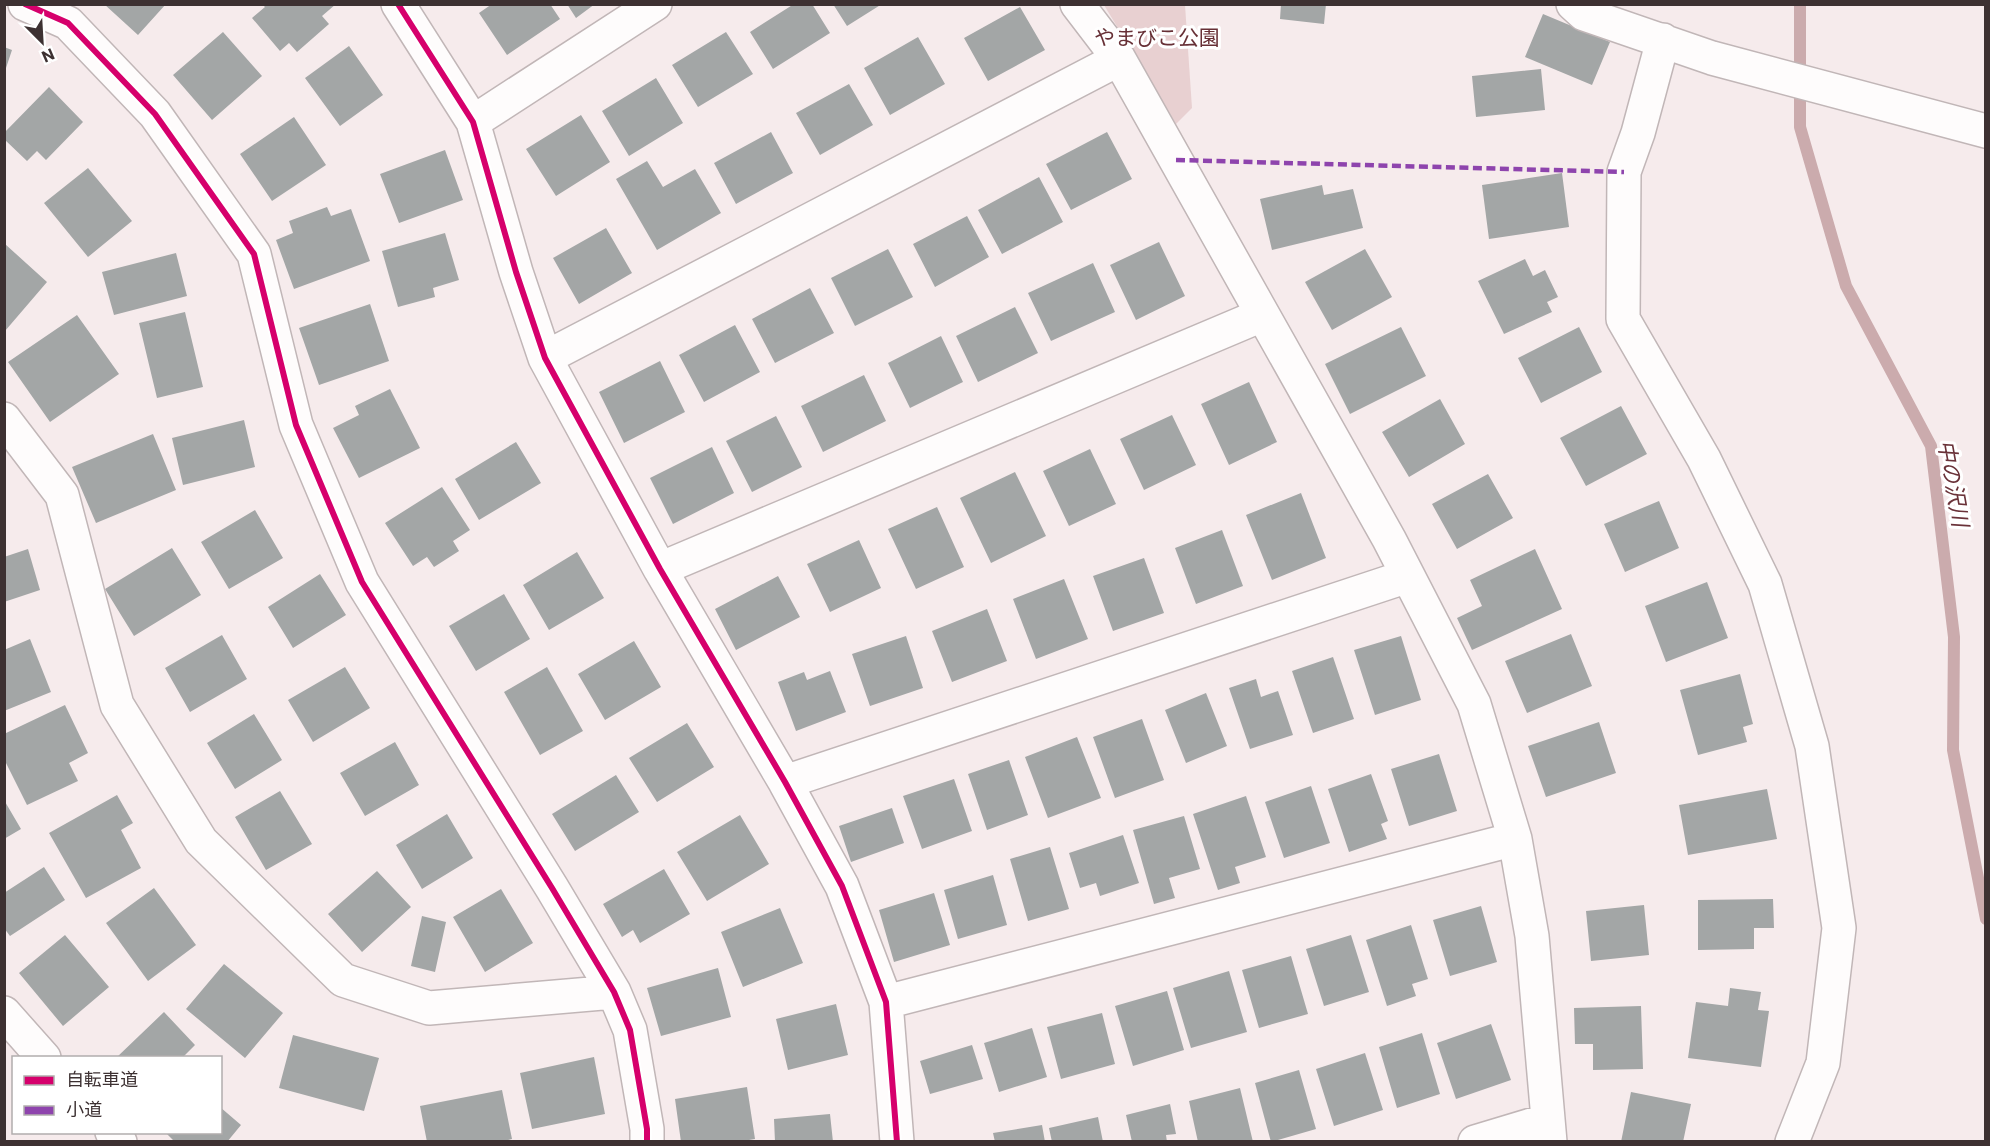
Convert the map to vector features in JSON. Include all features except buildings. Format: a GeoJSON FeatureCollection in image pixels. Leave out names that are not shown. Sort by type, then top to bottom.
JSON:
{"type":"FeatureCollection","features":[{"type":"Feature","properties":{"kind":"street"},"geometry":{"type":"LineString","coordinates":[[25,4],[68,22],[155,114],[254,254],[297,425],[362,582],[614,992],[630,1030],[647,1129],[647,1142]]}},
{"type":"Feature","properties":{"kind":"street"},"geometry":{"type":"LineString","coordinates":[[398,4],[473,122],[516,272],[545,358],[660,570],[785,782],[842,886],[886,1002],[897,1142]]}},
{"type":"Feature","properties":{"kind":"street"},"geometry":{"type":"LineString","coordinates":[[473,122],[655,4]]}},
{"type":"Feature","properties":{"kind":"street"},"geometry":{"type":"LineString","coordinates":[[1077,4],[1119,59],[1408,576],[1474,704],[1515,839],[1532,936],[1549,1131],[1475,1142]]}},
{"type":"Feature","properties":{"kind":"street"},"geometry":{"type":"LineString","coordinates":[[1573,4],[1584,14],[1712,58],[1986,131]]}},
{"type":"Feature","properties":{"kind":"street"},"geometry":{"type":"LineString","coordinates":[[1663,40],[1638,133],[1624,172],[1623,319],[1704,459],[1765,584],[1812,746],[1839,928],[1823,1063],[1792,1142]]}},
{"type":"Feature","properties":{"kind":"street"},"geometry":{"type":"LineString","coordinates":[[545,358],[1119,59]]}},
{"type":"Feature","properties":{"kind":"street"},"geometry":{"type":"LineString","coordinates":[[660,570],[1262,315]]}},
{"type":"Feature","properties":{"kind":"street"},"geometry":{"type":"LineString","coordinates":[[4,419],[62,495],[117,705],[201,841],[343,980],[429,1008],[614,992]]}},
{"type":"Feature","properties":{"kind":"street"},"geometry":{"type":"LineString","coordinates":[[785,782],[1408,576]]}},
{"type":"Feature","properties":{"kind":"street"},"geometry":{"type":"LineString","coordinates":[[886,1002],[1515,839]]}},
{"type":"Feature","properties":{"kind":"street"},"geometry":{"type":"LineString","coordinates":[[4,1013],[42,1056]]}},
{"type":"Feature","properties":{"kind":"green space","name":"やまびこ公園"},"geometry":{"type":"Polygon","coordinates":[[[1104,5],[1185,5],[1192,108],[1176,124],[1104,5]]]}},
{"type":"Feature","properties":{"kind":"waterway","name":"中の沢川"},"geometry":{"type":"LineString","coordinates":[[1800,4],[1800,127],[1846,286],[1931,446],[1954,637],[1953,750],[1986,919]]}},
{"type":"Feature","properties":{"kind":"marked path"},"geometry":{"type":"LineString","coordinates":[[1176,160],[1624,172]]}},
{"type":"Feature","properties":{"kind":"cycle path"},"geometry":{"type":"LineString","coordinates":[[25,4],[68,23],[155,114],[254,254],[296,425],[362,582],[614,992],[630,1030],[647,1129],[647,1142]]}},
{"type":"Feature","properties":{"kind":"cycle path"},"geometry":{"type":"LineString","coordinates":[[398,4],[473,122],[516,272],[545,358],[660,569],[785,782],[842,886],[886,1002],[897,1142]]}}]}
